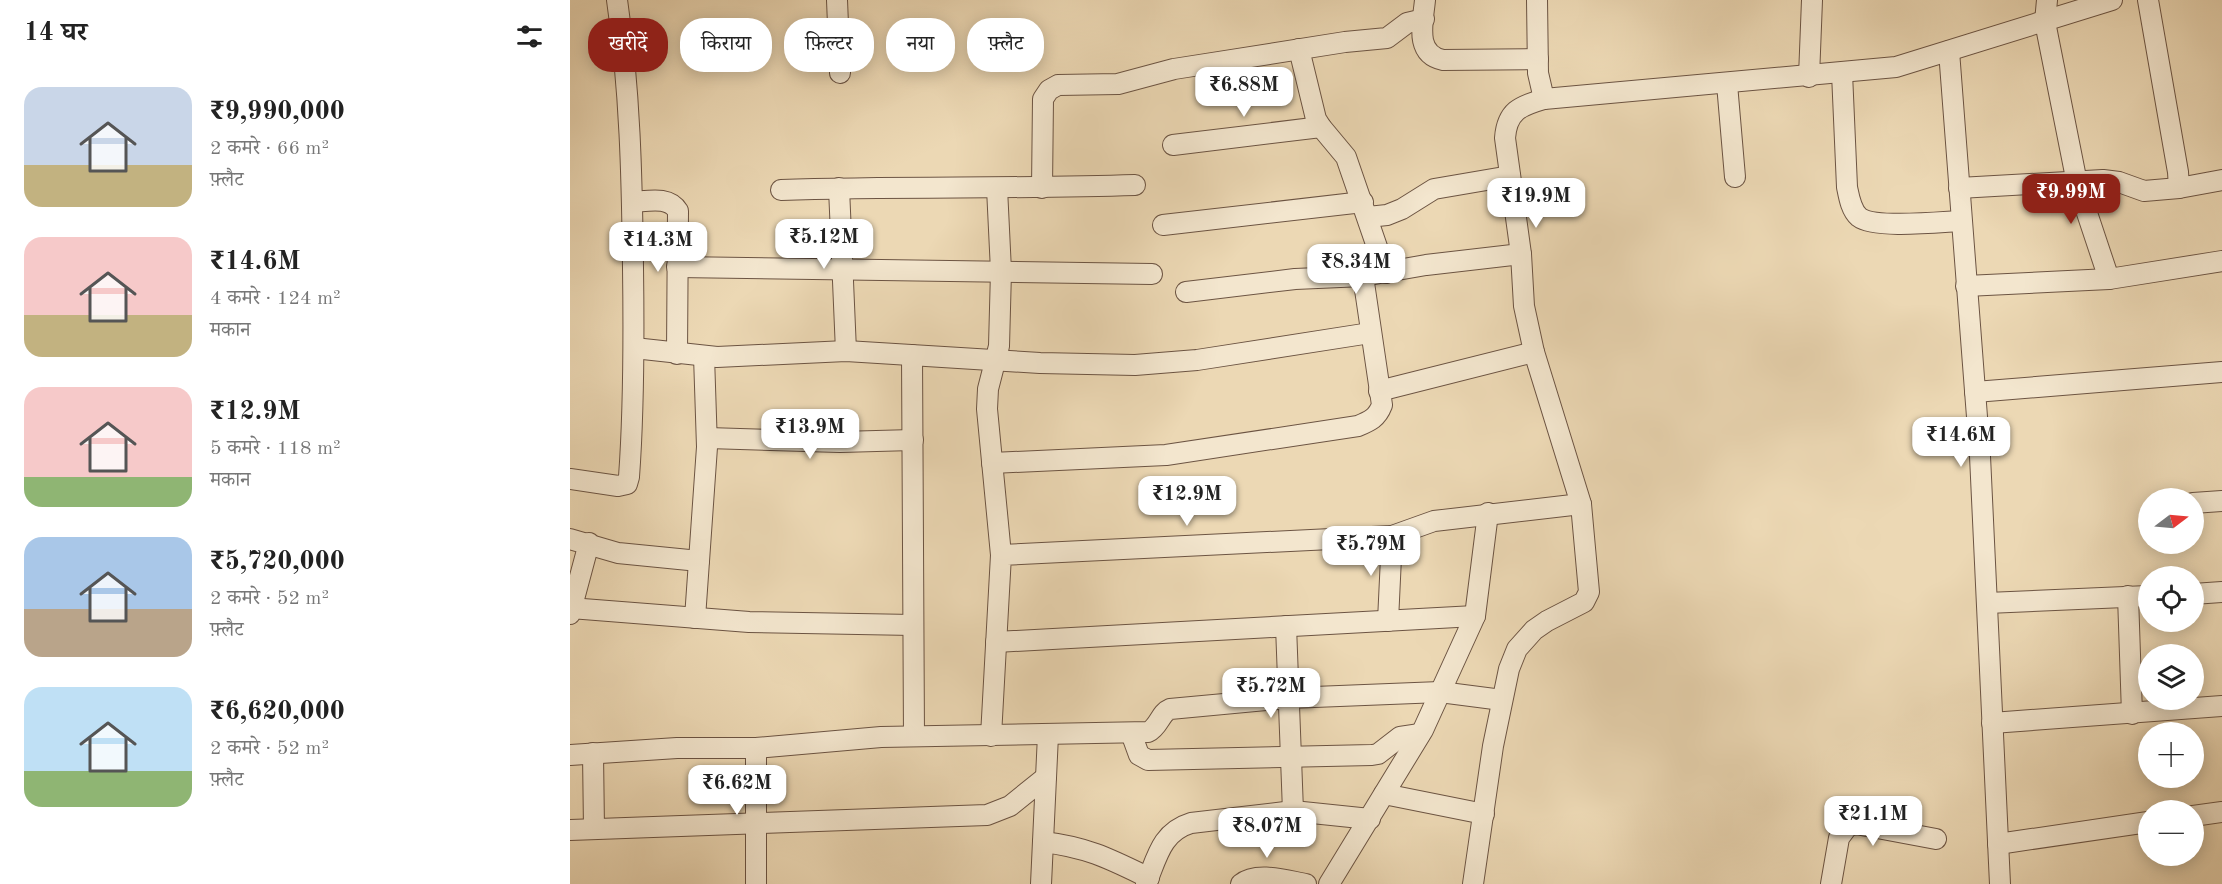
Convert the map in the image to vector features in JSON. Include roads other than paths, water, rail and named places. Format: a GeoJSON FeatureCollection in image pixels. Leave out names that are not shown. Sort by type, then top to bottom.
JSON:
{"type":"FeatureCollection","features":[{"type":"Feature","properties":{"kind":"street"},"geometry":{"type":"LineString","coordinates":[[570,479],[618,486],[627,484],[630,464],[634,348],[633,202],[627,85],[617,0]]}},
{"type":"Feature","properties":{"kind":"street"},"geometry":{"type":"LineString","coordinates":[[837,0],[840,73]]}},
{"type":"Feature","properties":{"kind":"street"},"geometry":{"type":"LineString","coordinates":[[1538,0],[1539,83],[1544,99]]}},
{"type":"Feature","properties":{"kind":"street"},"geometry":{"type":"LineString","coordinates":[[1809,77],[1812,0]]}},
{"type":"Feature","properties":{"kind":"street"},"geometry":{"type":"LineString","coordinates":[[2047,0],[2045,22],[2077,183],[2109,279]]}},
{"type":"Feature","properties":{"kind":"street"},"geometry":{"type":"LineString","coordinates":[[1473,884],[1509,669],[1517,649],[1534,630],[1584,602],[1589,592],[1581,504],[1534,352],[1524,306],[1521,254],[1505,138],[1506,126],[1518,109],[1544,99],[1809,77],[1896,67],[2112,0]]}},
{"type":"Feature","properties":{"kind":"street"},"geometry":{"type":"LineString","coordinates":[[2148,0],[2179,188]]}},
{"type":"Feature","properties":{"kind":"street"},"geometry":{"type":"LineString","coordinates":[[1424,10],[1422,37],[1429,54],[1434,58],[1443,60],[1538,59]]}},
{"type":"Feature","properties":{"kind":"street"},"geometry":{"type":"LineString","coordinates":[[1042,188],[1043,99],[1049,90],[1059,85],[1118,84],[1174,69],[1299,49],[1388,38],[1424,10]]}},
{"type":"Feature","properties":{"kind":"street"},"geometry":{"type":"LineString","coordinates":[[1299,49],[1316,118],[1346,157],[1366,209],[1386,273]]}},
{"type":"Feature","properties":{"kind":"street"},"geometry":{"type":"LineString","coordinates":[[1948,51],[1975,392],[2000,884]]}},
{"type":"Feature","properties":{"kind":"street"},"geometry":{"type":"LineString","coordinates":[[1842,73],[1847,187],[1857,215],[1866,221],[1882,224],[1961,221]]}},
{"type":"Feature","properties":{"kind":"street"},"geometry":{"type":"LineString","coordinates":[[1727,84],[1736,177]]}},
{"type":"Feature","properties":{"kind":"street"},"geometry":{"type":"LineString","coordinates":[[1173,145],[1321,127]]}},
{"type":"Feature","properties":{"kind":"street"},"geometry":{"type":"LineString","coordinates":[[1162,225],[1366,209],[1387,215],[1402,209],[1434,189],[1510,176]]}},
{"type":"Feature","properties":{"kind":"street"},"geometry":{"type":"LineString","coordinates":[[1959,188],[2103,180],[2120,182],[2144,190],[2179,188],[2222,180]]}},
{"type":"Feature","properties":{"kind":"street"},"geometry":{"type":"LineString","coordinates":[[782,190],[1135,185]]}},
{"type":"Feature","properties":{"kind":"street"},"geometry":{"type":"LineString","coordinates":[[839,188],[846,351]]}},
{"type":"Feature","properties":{"kind":"street"},"geometry":{"type":"LineString","coordinates":[[991,736],[1001,555],[987,399],[999,346],[1001,271],[997,188]]}},
{"type":"Feature","properties":{"kind":"street"},"geometry":{"type":"LineString","coordinates":[[633,202],[666,201],[673,203],[678,211],[680,220],[677,267],[677,354]]}},
{"type":"Feature","properties":{"kind":"street"},"geometry":{"type":"LineString","coordinates":[[1186,292],[1295,279],[1363,276],[1521,254]]}},
{"type":"Feature","properties":{"kind":"street"},"geometry":{"type":"LineString","coordinates":[[1966,286],[2109,279],[2222,261]]}},
{"type":"Feature","properties":{"kind":"street"},"geometry":{"type":"LineString","coordinates":[[677,267],[1152,273]]}},
{"type":"Feature","properties":{"kind":"street"},"geometry":{"type":"LineString","coordinates":[[992,463],[1166,455],[1358,426],[1373,420],[1382,405],[1363,276]]}},
{"type":"Feature","properties":{"kind":"street"},"geometry":{"type":"LineString","coordinates":[[634,348],[704,356],[846,351],[1076,364],[1135,365],[1167,363],[1370,333]]}},
{"type":"Feature","properties":{"kind":"street"},"geometry":{"type":"LineString","coordinates":[[1379,391],[1534,352]]}},
{"type":"Feature","properties":{"kind":"street"},"geometry":{"type":"LineString","coordinates":[[912,355],[914,736]]}},
{"type":"Feature","properties":{"kind":"street"},"geometry":{"type":"LineString","coordinates":[[694,618],[708,438],[704,356]]}},
{"type":"Feature","properties":{"kind":"street"},"geometry":{"type":"LineString","coordinates":[[1975,392],[2222,372]]}},
{"type":"Feature","properties":{"kind":"street"},"geometry":{"type":"LineString","coordinates":[[708,438],[840,442],[913,440]]}},
{"type":"Feature","properties":{"kind":"street"},"geometry":{"type":"LineString","coordinates":[[2204,502],[2222,501]]}},
{"type":"Feature","properties":{"kind":"street"},"geometry":{"type":"LineString","coordinates":[[1001,555],[1392,536],[1434,521],[1581,504]]}},
{"type":"Feature","properties":{"kind":"street"},"geometry":{"type":"LineString","coordinates":[[1329,884],[1420,734],[1475,616],[1488,513]]}},
{"type":"Feature","properties":{"kind":"street"},"geometry":{"type":"LineString","coordinates":[[1388,621],[1392,536]]}},
{"type":"Feature","properties":{"kind":"street"},"geometry":{"type":"LineString","coordinates":[[699,561],[618,553],[580,541],[570,610],[749,622],[914,625]]}},
{"type":"Feature","properties":{"kind":"street"},"geometry":{"type":"LineString","coordinates":[[2204,593],[2222,592]]}},
{"type":"Feature","properties":{"kind":"street"},"geometry":{"type":"LineString","coordinates":[[2128,596],[2132,714]]}},
{"type":"Feature","properties":{"kind":"street"},"geometry":{"type":"LineString","coordinates":[[1986,603],[2138,596]]}},
{"type":"Feature","properties":{"kind":"street"},"geometry":{"type":"LineString","coordinates":[[996,642],[1475,616]]}},
{"type":"Feature","properties":{"kind":"street"},"geometry":{"type":"LineString","coordinates":[[1286,626],[1293,811]]}},
{"type":"Feature","properties":{"kind":"street"},"geometry":{"type":"LineString","coordinates":[[570,755],[677,748],[756,748],[823,741],[914,736],[1148,732],[1155,729],[1166,710],[1170,709],[1289,698],[1440,692],[1502,700]]}},
{"type":"Feature","properties":{"kind":"street"},"geometry":{"type":"LineString","coordinates":[[1992,723],[2222,706]]}},
{"type":"Feature","properties":{"kind":"street"},"geometry":{"type":"LineString","coordinates":[[1131,733],[1139,755],[1148,760],[1372,755],[1378,754],[1400,737],[1420,734]]}},
{"type":"Feature","properties":{"kind":"street"},"geometry":{"type":"LineString","coordinates":[[1041,884],[1048,735]]}},
{"type":"Feature","properties":{"kind":"street"},"geometry":{"type":"LineString","coordinates":[[756,748],[756,884]]}},
{"type":"Feature","properties":{"kind":"street"},"geometry":{"type":"LineString","coordinates":[[592,753],[594,829]]}},
{"type":"Feature","properties":{"kind":"street"},"geometry":{"type":"LineString","coordinates":[[570,830],[987,815],[1010,806],[1046,777]]}},
{"type":"Feature","properties":{"kind":"street"},"geometry":{"type":"LineString","coordinates":[[1384,794],[1484,814]]}},
{"type":"Feature","properties":{"kind":"street"},"geometry":{"type":"LineString","coordinates":[[1043,842],[1088,850],[1147,881],[1168,835],[1179,826],[1293,811],[1370,819]]}},
{"type":"Feature","properties":{"kind":"street"},"geometry":{"type":"LineString","coordinates":[[2204,814],[2222,812]]}},
{"type":"Feature","properties":{"kind":"street"},"geometry":{"type":"LineString","coordinates":[[1998,844],[2138,823]]}},
{"type":"Feature","properties":{"kind":"street"},"geometry":{"type":"LineString","coordinates":[[1831,884],[1839,838],[1848,826],[1856,824],[1936,839]]}},
{"type":"Feature","properties":{"kind":"street"},"geometry":{"type":"LineString","coordinates":[[1241,884],[1259,877],[1299,883]]}}]}
